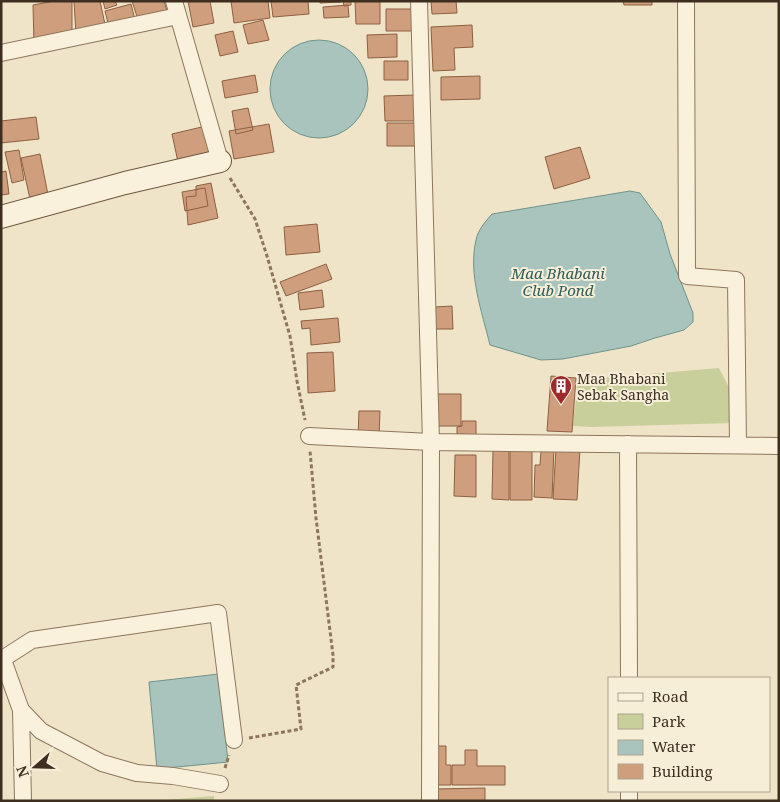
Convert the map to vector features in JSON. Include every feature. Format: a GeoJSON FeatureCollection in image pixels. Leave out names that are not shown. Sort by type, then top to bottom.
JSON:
{"type":"FeatureCollection","features":[{"type":"Feature","properties":{"kind":"main road"},"geometry":{"type":"LineString","coordinates":[[1,216],[125,183],[220,161]]}},
{"type":"Feature","properties":{"kind":"street"},"geometry":{"type":"LineString","coordinates":[[419,1],[430,442],[430,801]]}},
{"type":"Feature","properties":{"kind":"street"},"geometry":{"type":"LineString","coordinates":[[686,1],[687,276],[736,280],[738,445]]}},
{"type":"Feature","properties":{"kind":"street"},"geometry":{"type":"LineString","coordinates":[[1,53],[176,8],[220,161]]}},
{"type":"Feature","properties":{"kind":"street"},"geometry":{"type":"LineString","coordinates":[[308,436],[430,442],[779,446]]}},
{"type":"Feature","properties":{"kind":"street"},"geometry":{"type":"LineString","coordinates":[[628,444],[629,677]]}},
{"type":"Feature","properties":{"kind":"street"},"geometry":{"type":"LineString","coordinates":[[23,801],[21,710],[2,660],[32,640],[218,613],[234,740]]}},
{"type":"Feature","properties":{"kind":"street"},"geometry":{"type":"LineString","coordinates":[[21,710],[41,731],[102,763],[137,773],[173,776],[220,784]]}},
{"type":"Feature","properties":{"kind":"path"},"geometry":{"type":"LineString","coordinates":[[220,161],[255,219],[290,336],[308,436],[333,655],[333,667],[296,685],[301,729],[234,740],[220,784]]}},
{"type":"Feature","properties":{"kind":"green space"},"geometry":{"type":"Polygon","coordinates":[[[719,368],[735,399],[733,423],[573,426],[578,380],[719,368]]]}},
{"type":"Feature","properties":{"kind":"green space"},"geometry":{"type":"Polygon","coordinates":[[[214,796],[214,801],[164,801],[164,800],[214,796]]]}},
{"type":"Feature","properties":{"kind":"water"},"geometry":{"type":"Polygon","coordinates":[[[319,40],[338,44],[353,55],[364,70],[368,89],[364,108],[353,123],[338,134],[319,138],[300,134],[285,123],[274,108],[270,89],[274,70],[285,55],[300,44],[319,40]]]}},
{"type":"Feature","properties":{"kind":"water","name":"Maa Bhabani Club Pond"},"geometry":{"type":"Polygon","coordinates":[[[630,191],[640,193],[661,222],[670,254],[693,313],[693,322],[684,330],[631,346],[563,359],[541,360],[490,345],[477,293],[474,253],[477,236],[482,226],[492,214],[630,191]]]}},
{"type":"Feature","properties":{"kind":"water"},"geometry":{"type":"Polygon","coordinates":[[[219,674],[228,762],[157,769],[149,682],[219,674]]]}},
{"type":"Feature","properties":{"kind":"building"},"geometry":{"type":"Polygon","coordinates":[[[54,1],[72,1],[72,37],[34,44],[33,5],[54,1]]]}},
{"type":"Feature","properties":{"kind":"building"},"geometry":{"type":"Polygon","coordinates":[[[74,1],[100,1],[106,29],[76,35],[74,1]]]}},
{"type":"Feature","properties":{"kind":"building"},"geometry":{"type":"Polygon","coordinates":[[[103,1],[115,1],[117,5],[105,9],[103,1]]]}},
{"type":"Feature","properties":{"kind":"building"},"geometry":{"type":"Polygon","coordinates":[[[132,1],[164,1],[168,14],[139,23],[132,1]]]}},
{"type":"Feature","properties":{"kind":"building"},"geometry":{"type":"Polygon","coordinates":[[[188,1],[210,1],[214,23],[193,27],[188,1]]]}},
{"type":"Feature","properties":{"kind":"building"},"geometry":{"type":"Polygon","coordinates":[[[231,1],[268,1],[270,18],[234,23],[231,1]]]}},
{"type":"Feature","properties":{"kind":"building"},"geometry":{"type":"Polygon","coordinates":[[[271,1],[308,1],[309,14],[273,17],[271,1]]]}},
{"type":"Feature","properties":{"kind":"building"},"geometry":{"type":"Polygon","coordinates":[[[320,1],[341,1],[341,2],[320,3],[320,1]]]}},
{"type":"Feature","properties":{"kind":"building"},"geometry":{"type":"Polygon","coordinates":[[[343,1],[351,1],[351,5],[344,6],[343,1]]]}},
{"type":"Feature","properties":{"kind":"building"},"geometry":{"type":"Polygon","coordinates":[[[355,1],[380,1],[380,24],[356,24],[355,1]]]}},
{"type":"Feature","properties":{"kind":"building"},"geometry":{"type":"Polygon","coordinates":[[[431,1],[456,1],[457,13],[432,14],[431,1]]]}},
{"type":"Feature","properties":{"kind":"building"},"geometry":{"type":"Polygon","coordinates":[[[623,1],[652,1],[652,5],[624,5],[623,1]]]}},
{"type":"Feature","properties":{"kind":"building"},"geometry":{"type":"Polygon","coordinates":[[[131,4],[135,20],[109,27],[105,11],[131,4]]]}},
{"type":"Feature","properties":{"kind":"building"},"geometry":{"type":"Polygon","coordinates":[[[348,5],[349,17],[324,18],[323,7],[348,5]]]}},
{"type":"Feature","properties":{"kind":"building"},"geometry":{"type":"Polygon","coordinates":[[[386,9],[414,9],[415,31],[386,31],[386,9]]]}},
{"type":"Feature","properties":{"kind":"building"},"geometry":{"type":"Polygon","coordinates":[[[263,20],[269,40],[248,44],[243,25],[263,20]]]}},
{"type":"Feature","properties":{"kind":"building"},"geometry":{"type":"Polygon","coordinates":[[[472,25],[473,47],[454,48],[455,70],[433,71],[431,27],[472,25]]]}},
{"type":"Feature","properties":{"kind":"building"},"geometry":{"type":"Polygon","coordinates":[[[233,31],[238,52],[220,56],[215,35],[233,31]]]}},
{"type":"Feature","properties":{"kind":"building"},"geometry":{"type":"Polygon","coordinates":[[[397,34],[397,57],[368,58],[367,35],[397,34]]]}},
{"type":"Feature","properties":{"kind":"building"},"geometry":{"type":"Polygon","coordinates":[[[384,61],[408,61],[408,80],[384,80],[384,61]]]}},
{"type":"Feature","properties":{"kind":"building"},"geometry":{"type":"Polygon","coordinates":[[[255,75],[258,92],[225,98],[222,81],[255,75]]]}},
{"type":"Feature","properties":{"kind":"building"},"geometry":{"type":"Polygon","coordinates":[[[480,76],[480,99],[441,100],[441,77],[480,76]]]}},
{"type":"Feature","properties":{"kind":"building"},"geometry":{"type":"Polygon","coordinates":[[[415,95],[416,121],[385,121],[384,96],[415,95]]]}},
{"type":"Feature","properties":{"kind":"building"},"geometry":{"type":"Polygon","coordinates":[[[248,108],[253,130],[236,134],[232,111],[248,108]]]}},
{"type":"Feature","properties":{"kind":"building"},"geometry":{"type":"Polygon","coordinates":[[[36,117],[39,139],[1,143],[1,121],[36,117]]]}},
{"type":"Feature","properties":{"kind":"building"},"geometry":{"type":"Polygon","coordinates":[[[387,123],[419,123],[418,146],[387,146],[387,123]]]}},
{"type":"Feature","properties":{"kind":"building"},"geometry":{"type":"Polygon","coordinates":[[[269,124],[274,152],[234,159],[229,131],[269,124]]]}},
{"type":"Feature","properties":{"kind":"building"},"geometry":{"type":"Polygon","coordinates":[[[206,126],[213,153],[178,162],[172,134],[206,126]]]}},
{"type":"Feature","properties":{"kind":"building"},"geometry":{"type":"Polygon","coordinates":[[[580,147],[590,178],[554,189],[545,157],[580,147]]]}},
{"type":"Feature","properties":{"kind":"building"},"geometry":{"type":"Polygon","coordinates":[[[19,150],[24,180],[12,183],[5,152],[19,150]]]}},
{"type":"Feature","properties":{"kind":"building"},"geometry":{"type":"Polygon","coordinates":[[[40,154],[48,195],[30,199],[21,158],[40,154]]]}},
{"type":"Feature","properties":{"kind":"building"},"geometry":{"type":"Polygon","coordinates":[[[6,171],[9,194],[1,195],[1,172],[6,171]]]}},
{"type":"Feature","properties":{"kind":"building"},"geometry":{"type":"Polygon","coordinates":[[[211,183],[218,218],[188,225],[186,197],[196,196],[196,186],[211,183]]]}},
{"type":"Feature","properties":{"kind":"building"},"geometry":{"type":"Polygon","coordinates":[[[205,188],[208,206],[185,211],[182,192],[205,188]]]}},
{"type":"Feature","properties":{"kind":"building"},"geometry":{"type":"Polygon","coordinates":[[[317,224],[320,252],[286,255],[284,227],[317,224]]]}},
{"type":"Feature","properties":{"kind":"building"},"geometry":{"type":"Polygon","coordinates":[[[326,264],[332,279],[286,296],[280,282],[326,264]]]}},
{"type":"Feature","properties":{"kind":"building"},"geometry":{"type":"Polygon","coordinates":[[[322,290],[324,307],[300,310],[298,293],[322,290]]]}},
{"type":"Feature","properties":{"kind":"building"},"geometry":{"type":"Polygon","coordinates":[[[452,306],[453,329],[435,329],[435,307],[452,306]]]}},
{"type":"Feature","properties":{"kind":"building"},"geometry":{"type":"Polygon","coordinates":[[[338,318],[340,342],[311,345],[310,328],[302,329],[301,321],[338,318]]]}},
{"type":"Feature","properties":{"kind":"building"},"geometry":{"type":"Polygon","coordinates":[[[333,352],[335,391],[308,393],[307,353],[333,352]]]}},
{"type":"Feature","properties":{"kind":"building","name":"Maa Bhabani Sebak Sangha"},"geometry":{"type":"Polygon","coordinates":[[[551,376],[576,378],[572,432],[547,431],[551,376]]]}},
{"type":"Feature","properties":{"kind":"building"},"geometry":{"type":"Polygon","coordinates":[[[437,394],[461,394],[461,426],[438,426],[437,394]]]}},
{"type":"Feature","properties":{"kind":"building"},"geometry":{"type":"Polygon","coordinates":[[[359,411],[380,411],[379,438],[358,437],[359,411]]]}},
{"type":"Feature","properties":{"kind":"building"},"geometry":{"type":"Polygon","coordinates":[[[462,421],[476,421],[476,435],[457,434],[457,427],[462,426],[462,421]]]}},
{"type":"Feature","properties":{"kind":"building"},"geometry":{"type":"Polygon","coordinates":[[[554,447],[552,498],[534,497],[535,465],[540,465],[541,451],[554,447]]]}},
{"type":"Feature","properties":{"kind":"building"},"geometry":{"type":"Polygon","coordinates":[[[556,448],[580,449],[577,500],[553,499],[556,448]]]}},
{"type":"Feature","properties":{"kind":"building"},"geometry":{"type":"Polygon","coordinates":[[[493,449],[509,449],[509,500],[492,499],[493,449]]]}},
{"type":"Feature","properties":{"kind":"building"},"geometry":{"type":"Polygon","coordinates":[[[510,449],[532,450],[532,500],[510,500],[510,449]]]}},
{"type":"Feature","properties":{"kind":"building"},"geometry":{"type":"Polygon","coordinates":[[[455,455],[476,455],[476,497],[454,496],[455,455]]]}},
{"type":"Feature","properties":{"kind":"building"},"geometry":{"type":"Polygon","coordinates":[[[438,746],[446,746],[446,765],[451,765],[451,785],[434,785],[438,746]]]}},
{"type":"Feature","properties":{"kind":"building"},"geometry":{"type":"Polygon","coordinates":[[[465,750],[477,750],[477,766],[505,766],[505,785],[452,785],[452,765],[465,765],[465,750]]]}},
{"type":"Feature","properties":{"kind":"building"},"geometry":{"type":"Polygon","coordinates":[[[485,788],[485,801],[434,801],[434,789],[485,788]]]}},
{"type":"Feature","properties":{"kind":"place","name":"Maa Bhabani Sebak Sangha"},"geometry":{"type":"Point","coordinates":[561,405]}}]}
